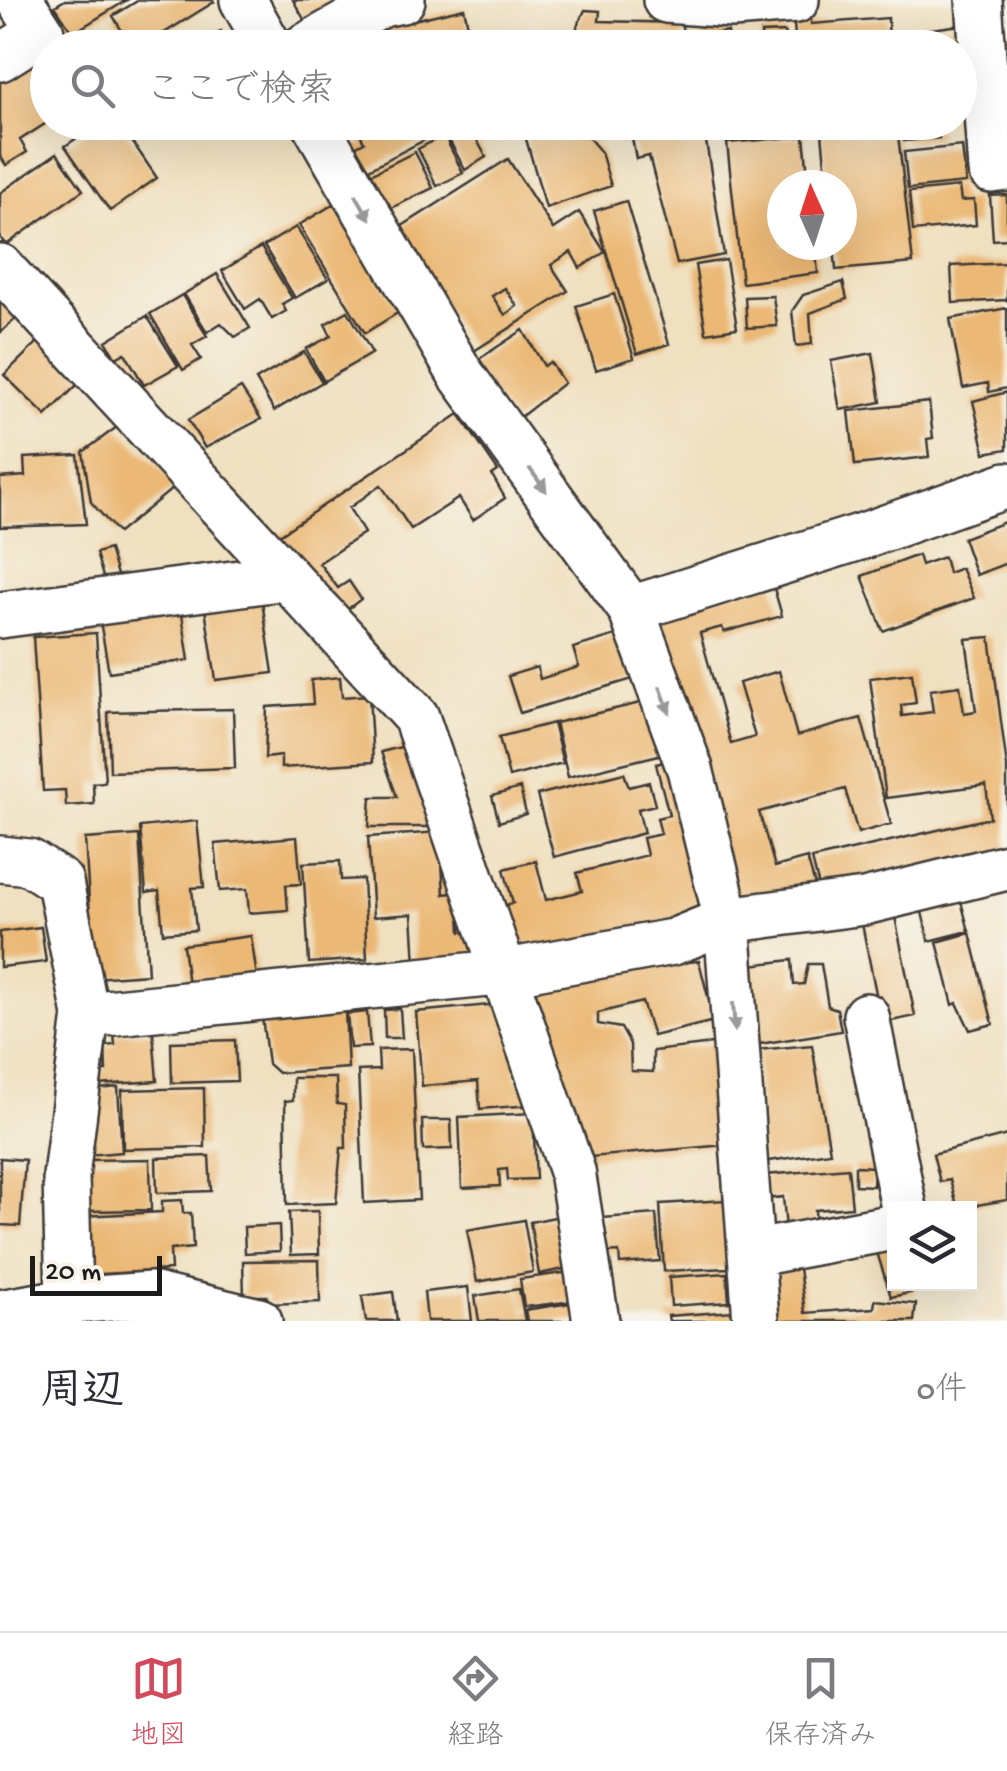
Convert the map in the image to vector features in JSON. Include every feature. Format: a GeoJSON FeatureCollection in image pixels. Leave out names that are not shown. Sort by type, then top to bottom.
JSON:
{"type":"FeatureCollection","features":[{"type":"Feature","properties":{"kind":"street"},"geometry":{"type":"LineString","coordinates":[[20,0],[39,30]]}},
{"type":"Feature","properties":{"kind":"street"},"geometry":{"type":"LineString","coordinates":[[243,0],[260,30]]}},
{"type":"Feature","properties":{"kind":"street"},"geometry":{"type":"LineString","coordinates":[[335,30],[382,4],[402,0]]}},
{"type":"Feature","properties":{"kind":"street"},"geometry":{"type":"LineString","coordinates":[[666,0],[796,0]]}},
{"type":"Feature","properties":{"kind":"street"},"geometry":{"type":"LineString","coordinates":[[979,0],[991,170],[1007,168]]}},
{"type":"Feature","properties":{"kind":"street"},"geometry":{"type":"LineString","coordinates":[[0,58],[30,38]]}},
{"type":"Feature","properties":{"kind":"street"},"geometry":{"type":"LineString","coordinates":[[324,140],[460,373],[632,609],[690,768],[727,920],[756,1321]]}},
{"type":"Feature","properties":{"kind":"street"},"geometry":{"type":"LineString","coordinates":[[0,267],[416,717],[508,972],[572,1171],[596,1321]]}},
{"type":"Feature","properties":{"kind":"street"},"geometry":{"type":"LineString","coordinates":[[632,609],[866,535],[1007,485]]}},
{"type":"Feature","properties":{"kind":"street"},"geometry":{"type":"LineString","coordinates":[[0,615],[286,576]]}},
{"type":"Feature","properties":{"kind":"street"},"geometry":{"type":"LineString","coordinates":[[0,860],[29,862],[60,882],[86,1015],[66,1176],[69,1301]]}},
{"type":"Feature","properties":{"kind":"street"},"geometry":{"type":"LineString","coordinates":[[86,1015],[508,972],[673,942],[727,920],[864,902],[1007,867]]}},
{"type":"Feature","properties":{"kind":"street"},"geometry":{"type":"LineString","coordinates":[[866,1016],[903,1201]]}},
{"type":"Feature","properties":{"kind":"street"},"geometry":{"type":"LineString","coordinates":[[751,1254],[887,1228]]}},
{"type":"Feature","properties":{"kind":"street"},"geometry":{"type":"LineString","coordinates":[[0,1313],[69,1301],[152,1295],[259,1321]]}},
{"type":"Feature","properties":{"kind":"building"},"geometry":{"type":"Polygon","coordinates":[[[65,0],[127,0],[78,30],[71,30],[55,6],[65,0]]]}},
{"type":"Feature","properties":{"kind":"building"},"geometry":{"type":"Polygon","coordinates":[[[139,0],[214,2],[169,30],[121,30],[113,16],[139,0]]]}},
{"type":"Feature","properties":{"kind":"building"},"geometry":{"type":"Polygon","coordinates":[[[293,0],[355,0],[308,26],[293,0]]]}},
{"type":"Feature","properties":{"kind":"building"},"geometry":{"type":"Polygon","coordinates":[[[464,8],[469,30],[374,30],[391,20],[393,25],[464,8]]]}},
{"type":"Feature","properties":{"kind":"building"},"geometry":{"type":"Polygon","coordinates":[[[585,10],[600,11],[599,21],[682,23],[682,30],[578,30],[585,10]]]}},
{"type":"Feature","properties":{"kind":"building"},"geometry":{"type":"Polygon","coordinates":[[[811,12],[811,24],[888,18],[888,30],[794,30],[793,13],[811,12]]]}},
{"type":"Feature","properties":{"kind":"building"},"geometry":{"type":"Polygon","coordinates":[[[961,25],[962,30],[924,30],[961,25]]]}},
{"type":"Feature","properties":{"kind":"building"},"geometry":{"type":"Polygon","coordinates":[[[30,62],[30,134],[20,140],[27,152],[6,165],[0,156],[0,80],[30,62]]]}},
{"type":"Feature","properties":{"kind":"building"},"geometry":{"type":"Polygon","coordinates":[[[74,140],[131,140],[157,178],[110,211],[65,146],[74,140]]]}},
{"type":"Feature","properties":{"kind":"building"},"geometry":{"type":"Polygon","coordinates":[[[424,140],[365,171],[353,148],[364,142],[424,140]]]}},
{"type":"Feature","properties":{"kind":"building"},"geometry":{"type":"Polygon","coordinates":[[[435,140],[446,140],[463,173],[437,186],[418,149],[435,140]]]}},
{"type":"Feature","properties":{"kind":"building"},"geometry":{"type":"Polygon","coordinates":[[[449,140],[477,140],[486,157],[465,170],[449,140]]]}},
{"type":"Feature","properties":{"kind":"building"},"geometry":{"type":"Polygon","coordinates":[[[526,140],[591,140],[601,152],[611,186],[546,208],[526,140]]]}},
{"type":"Feature","properties":{"kind":"building"},"geometry":{"type":"Polygon","coordinates":[[[632,140],[706,140],[724,255],[677,264],[649,156],[636,159],[632,140]]]}},
{"type":"Feature","properties":{"kind":"building"},"geometry":{"type":"Polygon","coordinates":[[[804,140],[807,170],[767,170],[767,260],[817,260],[818,273],[742,283],[727,143],[804,140]]]}},
{"type":"Feature","properties":{"kind":"building"},"geometry":{"type":"Polygon","coordinates":[[[823,140],[899,140],[913,263],[836,270],[835,260],[857,260],[857,170],[826,170],[823,140]]]}},
{"type":"Feature","properties":{"kind":"building"},"geometry":{"type":"Polygon","coordinates":[[[962,146],[966,183],[908,189],[904,152],[962,146]]]}},
{"type":"Feature","properties":{"kind":"building"},"geometry":{"type":"Polygon","coordinates":[[[415,152],[433,188],[381,213],[363,178],[415,152]]]}},
{"type":"Feature","properties":{"kind":"building"},"geometry":{"type":"Polygon","coordinates":[[[57,153],[83,190],[6,245],[0,237],[0,193],[57,153]]]}},
{"type":"Feature","properties":{"kind":"building"},"geometry":{"type":"Polygon","coordinates":[[[508,159],[553,229],[579,212],[605,252],[580,268],[571,252],[551,265],[568,291],[474,351],[396,230],[508,159]],[[505,288],[492,296],[505,315],[517,306],[505,288]]]}},
{"type":"Feature","properties":{"kind":"building"},"geometry":{"type":"Polygon","coordinates":[[[959,187],[961,201],[974,200],[976,225],[913,231],[909,192],[959,187]]]}},
{"type":"Feature","properties":{"kind":"building"},"geometry":{"type":"Polygon","coordinates":[[[1007,195],[1007,239],[993,240],[990,196],[1007,195]]]}},
{"type":"Feature","properties":{"kind":"building"},"geometry":{"type":"Polygon","coordinates":[[[626,201],[669,344],[637,354],[594,211],[626,201]]]}},
{"type":"Feature","properties":{"kind":"building"},"geometry":{"type":"Polygon","coordinates":[[[334,204],[399,312],[365,333],[299,225],[334,204]]]}},
{"type":"Feature","properties":{"kind":"building"},"geometry":{"type":"Polygon","coordinates":[[[296,227],[328,279],[295,298],[264,246],[296,227]]]}},
{"type":"Feature","properties":{"kind":"building"},"geometry":{"type":"Polygon","coordinates":[[[261,247],[292,298],[282,304],[286,311],[272,319],[260,299],[245,309],[222,271],[261,247]]]}},
{"type":"Feature","properties":{"kind":"building"},"geometry":{"type":"Polygon","coordinates":[[[726,260],[737,328],[706,333],[695,265],[726,260]]]}},
{"type":"Feature","properties":{"kind":"building"},"geometry":{"type":"Polygon","coordinates":[[[1007,263],[1007,300],[953,303],[951,266],[1007,263]]]}},
{"type":"Feature","properties":{"kind":"building"},"geometry":{"type":"Polygon","coordinates":[[[217,274],[250,328],[235,337],[221,323],[207,332],[184,294],[217,274]]]}},
{"type":"Feature","properties":{"kind":"building"},"geometry":{"type":"Polygon","coordinates":[[[843,282],[847,299],[810,313],[812,344],[796,346],[792,311],[803,295],[843,282]]]}},
{"type":"Feature","properties":{"kind":"building"},"geometry":{"type":"Polygon","coordinates":[[[614,294],[634,358],[596,370],[576,306],[614,294]]]}},
{"type":"Feature","properties":{"kind":"building"},"geometry":{"type":"Polygon","coordinates":[[[182,295],[207,336],[192,345],[201,359],[183,370],[150,314],[182,295]]]}},
{"type":"Feature","properties":{"kind":"building"},"geometry":{"type":"Polygon","coordinates":[[[0,296],[19,316],[0,333],[0,296]]]}},
{"type":"Feature","properties":{"kind":"building"},"geometry":{"type":"Polygon","coordinates":[[[773,296],[777,326],[747,328],[745,297],[773,296]]]}},
{"type":"Feature","properties":{"kind":"building"},"geometry":{"type":"Polygon","coordinates":[[[1007,308],[1007,388],[989,392],[988,383],[963,388],[950,319],[1007,308]]]}},
{"type":"Feature","properties":{"kind":"building"},"geometry":{"type":"Polygon","coordinates":[[[348,311],[372,353],[324,381],[306,349],[331,336],[325,324],[348,311]]]}},
{"type":"Feature","properties":{"kind":"building"},"geometry":{"type":"Polygon","coordinates":[[[147,316],[178,366],[144,385],[125,353],[116,358],[106,341],[147,316]]]}},
{"type":"Feature","properties":{"kind":"building"},"geometry":{"type":"Polygon","coordinates":[[[523,330],[544,366],[550,362],[564,383],[514,422],[470,365],[523,330]]]}},
{"type":"Feature","properties":{"kind":"building"},"geometry":{"type":"Polygon","coordinates":[[[43,337],[84,378],[46,416],[4,375],[43,337]]]}},
{"type":"Feature","properties":{"kind":"building"},"geometry":{"type":"Polygon","coordinates":[[[304,352],[322,382],[274,411],[256,380],[304,352]]]}},
{"type":"Feature","properties":{"kind":"building"},"geometry":{"type":"Polygon","coordinates":[[[873,353],[881,402],[840,410],[831,361],[873,353]]]}},
{"type":"Feature","properties":{"kind":"building"},"geometry":{"type":"Polygon","coordinates":[[[241,388],[261,419],[205,448],[188,420],[241,388]]]}},
{"type":"Feature","properties":{"kind":"building"},"geometry":{"type":"Polygon","coordinates":[[[1007,392],[1007,449],[985,453],[973,401],[1007,392]]]}},
{"type":"Feature","properties":{"kind":"building"},"geometry":{"type":"Polygon","coordinates":[[[929,402],[933,438],[927,439],[929,457],[855,465],[849,411],[929,402]]]}},
{"type":"Feature","properties":{"kind":"building"},"geometry":{"type":"Polygon","coordinates":[[[459,414],[498,471],[492,475],[505,498],[473,520],[459,498],[411,529],[381,485],[349,508],[364,533],[319,563],[338,588],[349,581],[361,599],[340,615],[272,540],[459,414]]]}},
{"type":"Feature","properties":{"kind":"building"},"geometry":{"type":"Polygon","coordinates":[[[117,427],[177,485],[118,533],[91,502],[83,452],[117,427]]]}},
{"type":"Feature","properties":{"kind":"building"},"geometry":{"type":"Polygon","coordinates":[[[78,455],[86,524],[0,527],[0,478],[25,476],[24,458],[78,455]]]}},
{"type":"Feature","properties":{"kind":"building"},"geometry":{"type":"Polygon","coordinates":[[[1007,521],[1007,563],[976,575],[963,538],[1007,521]]]}},
{"type":"Feature","properties":{"kind":"building"},"geometry":{"type":"Polygon","coordinates":[[[109,549],[117,575],[104,580],[96,553],[109,549]]]}},
{"type":"Feature","properties":{"kind":"building"},"geometry":{"type":"Polygon","coordinates":[[[918,555],[921,565],[944,557],[948,573],[961,568],[974,598],[883,631],[862,576],[918,555]]]}},
{"type":"Feature","properties":{"kind":"building"},"geometry":{"type":"Polygon","coordinates":[[[772,581],[782,616],[724,632],[722,627],[700,633],[731,744],[755,737],[739,683],[779,671],[797,736],[861,718],[891,824],[858,833],[845,789],[759,812],[775,867],[807,858],[817,892],[741,913],[657,613],[772,581]]]}},
{"type":"Feature","properties":{"kind":"building"},"geometry":{"type":"Polygon","coordinates":[[[262,601],[273,673],[216,680],[205,609],[262,601]]]}},
{"type":"Feature","properties":{"kind":"building"},"geometry":{"type":"Polygon","coordinates":[[[181,608],[189,660],[109,672],[100,621],[181,608]]]}},
{"type":"Feature","properties":{"kind":"building"},"geometry":{"type":"Polygon","coordinates":[[[96,633],[105,782],[93,783],[94,804],[66,806],[65,790],[43,791],[33,637],[96,633]]]}},
{"type":"Feature","properties":{"kind":"building"},"geometry":{"type":"Polygon","coordinates":[[[619,634],[633,679],[520,713],[508,676],[537,667],[540,679],[579,667],[573,648],[619,634]]]}},
{"type":"Feature","properties":{"kind":"building"},"geometry":{"type":"Polygon","coordinates":[[[990,637],[1007,767],[1007,855],[822,899],[812,859],[990,818],[986,785],[886,798],[870,678],[912,673],[916,703],[901,705],[902,716],[933,712],[930,690],[960,686],[964,713],[976,711],[966,639],[990,637]]]}},
{"type":"Feature","properties":{"kind":"building"},"geometry":{"type":"Polygon","coordinates":[[[340,677],[342,697],[369,695],[373,762],[281,768],[281,756],[265,758],[267,707],[313,704],[311,680],[340,677]]]}},
{"type":"Feature","properties":{"kind":"building"},"geometry":{"type":"Polygon","coordinates":[[[649,701],[663,754],[568,777],[555,723],[649,701]]]}},
{"type":"Feature","properties":{"kind":"building"},"geometry":{"type":"Polygon","coordinates":[[[233,709],[235,768],[110,772],[108,712],[233,709]]]}},
{"type":"Feature","properties":{"kind":"building"},"geometry":{"type":"Polygon","coordinates":[[[553,723],[563,763],[509,777],[499,737],[553,723]]]}},
{"type":"Feature","properties":{"kind":"building"},"geometry":{"type":"Polygon","coordinates":[[[409,745],[427,801],[427,827],[369,827],[371,797],[397,797],[381,752],[409,745]]]}},
{"type":"Feature","properties":{"kind":"building"},"geometry":{"type":"Polygon","coordinates":[[[676,759],[717,917],[518,968],[502,906],[513,903],[504,869],[536,861],[546,900],[582,891],[577,873],[647,855],[643,838],[661,834],[657,818],[669,815],[656,764],[676,759]]]}},
{"type":"Feature","properties":{"kind":"building"},"geometry":{"type":"Polygon","coordinates":[[[624,773],[629,787],[649,782],[655,805],[638,809],[644,833],[554,857],[537,795],[624,773]]]}},
{"type":"Feature","properties":{"kind":"building"},"geometry":{"type":"Polygon","coordinates":[[[520,788],[526,814],[499,822],[492,796],[520,788]]]}},
{"type":"Feature","properties":{"kind":"building"},"geometry":{"type":"Polygon","coordinates":[[[197,821],[204,887],[192,888],[196,930],[163,933],[159,891],[146,893],[140,827],[197,821]]]}},
{"type":"Feature","properties":{"kind":"building"},"geometry":{"type":"Polygon","coordinates":[[[440,832],[444,894],[459,892],[461,932],[484,930],[486,959],[415,964],[412,914],[373,917],[368,837],[440,832]]]}},
{"type":"Feature","properties":{"kind":"building"},"geometry":{"type":"Polygon","coordinates":[[[139,835],[148,974],[94,978],[85,839],[139,835]]]}},
{"type":"Feature","properties":{"kind":"building"},"geometry":{"type":"Polygon","coordinates":[[[297,837],[301,884],[286,885],[288,910],[249,913],[247,889],[220,891],[215,844],[297,837]]]}},
{"type":"Feature","properties":{"kind":"building"},"geometry":{"type":"Polygon","coordinates":[[[340,861],[341,880],[363,879],[367,959],[309,963],[303,863],[340,861]]]}},
{"type":"Feature","properties":{"kind":"building"},"geometry":{"type":"Polygon","coordinates":[[[959,894],[969,931],[929,941],[920,904],[959,894]]]}},
{"type":"Feature","properties":{"kind":"building"},"geometry":{"type":"Polygon","coordinates":[[[893,907],[915,1016],[882,1023],[860,914],[893,907]]]}},
{"type":"Feature","properties":{"kind":"building"},"geometry":{"type":"Polygon","coordinates":[[[41,927],[46,962],[0,967],[0,932],[41,927]]]}},
{"type":"Feature","properties":{"kind":"building"},"geometry":{"type":"Polygon","coordinates":[[[970,933],[993,1024],[970,1030],[957,1003],[953,1005],[937,942],[970,933]]]}},
{"type":"Feature","properties":{"kind":"building"},"geometry":{"type":"Polygon","coordinates":[[[251,936],[257,977],[188,985],[183,945],[251,936]]]}},
{"type":"Feature","properties":{"kind":"building"},"geometry":{"type":"Polygon","coordinates":[[[792,960],[794,985],[804,984],[808,964],[821,964],[828,1006],[837,1009],[841,1031],[753,1045],[742,966],[792,960]]]}},
{"type":"Feature","properties":{"kind":"building"},"geometry":{"type":"Polygon","coordinates":[[[699,961],[714,1021],[653,1036],[642,1002],[598,1013],[598,1024],[621,1028],[630,1044],[631,1071],[653,1072],[653,1051],[721,1043],[725,1145],[579,1158],[532,977],[699,961]]]}},
{"type":"Feature","properties":{"kind":"building"},"geometry":{"type":"Polygon","coordinates":[[[510,1003],[517,1080],[529,1080],[531,1105],[480,1109],[478,1081],[422,1086],[416,1012],[510,1003]]]}},
{"type":"Feature","properties":{"kind":"building"},"geometry":{"type":"Polygon","coordinates":[[[400,1009],[402,1038],[385,1038],[384,1010],[400,1009]]]}},
{"type":"Feature","properties":{"kind":"building"},"geometry":{"type":"Polygon","coordinates":[[[345,1011],[348,1068],[278,1073],[268,1064],[262,1017],[345,1011]]]}},
{"type":"Feature","properties":{"kind":"building"},"geometry":{"type":"Polygon","coordinates":[[[367,1012],[370,1047],[350,1048],[347,1014],[367,1012]]]}},
{"type":"Feature","properties":{"kind":"building"},"geometry":{"type":"Polygon","coordinates":[[[153,1032],[157,1081],[98,1085],[97,1071],[106,1071],[105,1046],[115,1045],[114,1034],[153,1032]]]}},
{"type":"Feature","properties":{"kind":"building"},"geometry":{"type":"Polygon","coordinates":[[[235,1040],[237,1081],[172,1083],[171,1042],[235,1040]]]}},
{"type":"Feature","properties":{"kind":"building"},"geometry":{"type":"Polygon","coordinates":[[[812,1045],[830,1152],[762,1162],[757,1050],[812,1045]]]}},
{"type":"Feature","properties":{"kind":"building"},"geometry":{"type":"Polygon","coordinates":[[[412,1049],[419,1200],[364,1203],[358,1071],[379,1070],[378,1050],[412,1049]]]}},
{"type":"Feature","properties":{"kind":"building"},"geometry":{"type":"Polygon","coordinates":[[[293,1078],[336,1078],[337,1104],[345,1105],[346,1148],[341,1148],[336,1203],[287,1205],[285,1101],[293,1100],[293,1078]]]}},
{"type":"Feature","properties":{"kind":"building"},"geometry":{"type":"Polygon","coordinates":[[[118,1087],[122,1152],[87,1155],[91,1090],[118,1087]]]}},
{"type":"Feature","properties":{"kind":"building"},"geometry":{"type":"Polygon","coordinates":[[[204,1088],[205,1147],[123,1149],[122,1090],[204,1088]]]}},
{"type":"Feature","properties":{"kind":"building"},"geometry":{"type":"Polygon","coordinates":[[[533,1113],[536,1179],[508,1180],[507,1169],[499,1170],[500,1186],[462,1188],[459,1117],[533,1113]]]}},
{"type":"Feature","properties":{"kind":"building"},"geometry":{"type":"Polygon","coordinates":[[[422,1120],[451,1120],[452,1149],[423,1150],[422,1120]]]}},
{"type":"Feature","properties":{"kind":"building"},"geometry":{"type":"Polygon","coordinates":[[[1007,1135],[1007,1200],[977,1205],[977,1201],[956,1201],[950,1180],[940,1182],[933,1154],[1007,1135]]]}},
{"type":"Feature","properties":{"kind":"building"},"geometry":{"type":"Polygon","coordinates":[[[209,1156],[211,1191],[157,1193],[156,1158],[209,1156]]]}},
{"type":"Feature","properties":{"kind":"building"},"geometry":{"type":"Polygon","coordinates":[[[0,1158],[25,1160],[20,1226],[0,1225],[0,1158]]]}},
{"type":"Feature","properties":{"kind":"building"},"geometry":{"type":"Polygon","coordinates":[[[150,1159],[151,1210],[87,1211],[86,1160],[150,1159]]]}},
{"type":"Feature","properties":{"kind":"building"},"geometry":{"type":"Polygon","coordinates":[[[855,1166],[874,1167],[873,1186],[855,1185],[855,1166]]]}},
{"type":"Feature","properties":{"kind":"building"},"geometry":{"type":"Polygon","coordinates":[[[848,1168],[852,1207],[815,1210],[816,1225],[786,1228],[783,1197],[767,1199],[765,1175],[848,1168]]]}},
{"type":"Feature","properties":{"kind":"building"},"geometry":{"type":"Polygon","coordinates":[[[182,1200],[183,1213],[191,1213],[193,1248],[170,1250],[171,1270],[84,1275],[81,1216],[162,1212],[162,1201],[182,1200]]]}},
{"type":"Feature","properties":{"kind":"building"},"geometry":{"type":"Polygon","coordinates":[[[726,1200],[729,1268],[664,1271],[660,1204],[726,1200]]]}},
{"type":"Feature","properties":{"kind":"building"},"geometry":{"type":"Polygon","coordinates":[[[318,1211],[319,1254],[291,1255],[289,1212],[318,1211]]]}},
{"type":"Feature","properties":{"kind":"building"},"geometry":{"type":"Polygon","coordinates":[[[656,1214],[660,1261],[620,1264],[619,1252],[605,1253],[602,1218],[656,1214]]]}},
{"type":"Feature","properties":{"kind":"building"},"geometry":{"type":"Polygon","coordinates":[[[560,1216],[569,1268],[539,1274],[530,1222],[560,1216]]]}},
{"type":"Feature","properties":{"kind":"building"},"geometry":{"type":"Polygon","coordinates":[[[524,1220],[533,1272],[477,1282],[467,1230],[524,1220]]]}},
{"type":"Feature","properties":{"kind":"building"},"geometry":{"type":"Polygon","coordinates":[[[279,1225],[280,1251],[245,1253],[244,1227],[279,1225]]]}},
{"type":"Feature","properties":{"kind":"building"},"geometry":{"type":"Polygon","coordinates":[[[887,1246],[887,1284],[876,1249],[887,1246]]]}},
{"type":"Feature","properties":{"kind":"building"},"geometry":{"type":"Polygon","coordinates":[[[319,1260],[320,1302],[267,1304],[267,1296],[244,1296],[243,1261],[319,1260]]]}},
{"type":"Feature","properties":{"kind":"building"},"geometry":{"type":"Polygon","coordinates":[[[799,1268],[805,1313],[874,1308],[875,1300],[916,1304],[914,1321],[765,1321],[760,1272],[799,1268]]]}},
{"type":"Feature","properties":{"kind":"building"},"geometry":{"type":"Polygon","coordinates":[[[570,1272],[574,1301],[524,1307],[520,1279],[570,1272]]]}},
{"type":"Feature","properties":{"kind":"building"},"geometry":{"type":"Polygon","coordinates":[[[727,1273],[729,1302],[671,1306],[669,1277],[727,1273]]]}},
{"type":"Feature","properties":{"kind":"building"},"geometry":{"type":"Polygon","coordinates":[[[468,1287],[472,1321],[427,1321],[424,1292],[468,1287]]]}},
{"type":"Feature","properties":{"kind":"building"},"geometry":{"type":"Polygon","coordinates":[[[519,1289],[525,1321],[479,1321],[475,1296],[519,1289]]]}},
{"type":"Feature","properties":{"kind":"building"},"geometry":{"type":"Polygon","coordinates":[[[889,1291],[914,1291],[914,1292],[891,1297],[889,1291]]]}},
{"type":"Feature","properties":{"kind":"building"},"geometry":{"type":"Polygon","coordinates":[[[393,1292],[397,1321],[366,1321],[362,1296],[393,1292]]]}},
{"type":"Feature","properties":{"kind":"building"},"geometry":{"type":"Polygon","coordinates":[[[577,1302],[579,1321],[527,1321],[525,1310],[577,1302]]]}},
{"type":"Feature","properties":{"kind":"building"},"geometry":{"type":"Polygon","coordinates":[[[733,1311],[734,1321],[669,1321],[668,1316],[733,1311]]]}}]}
